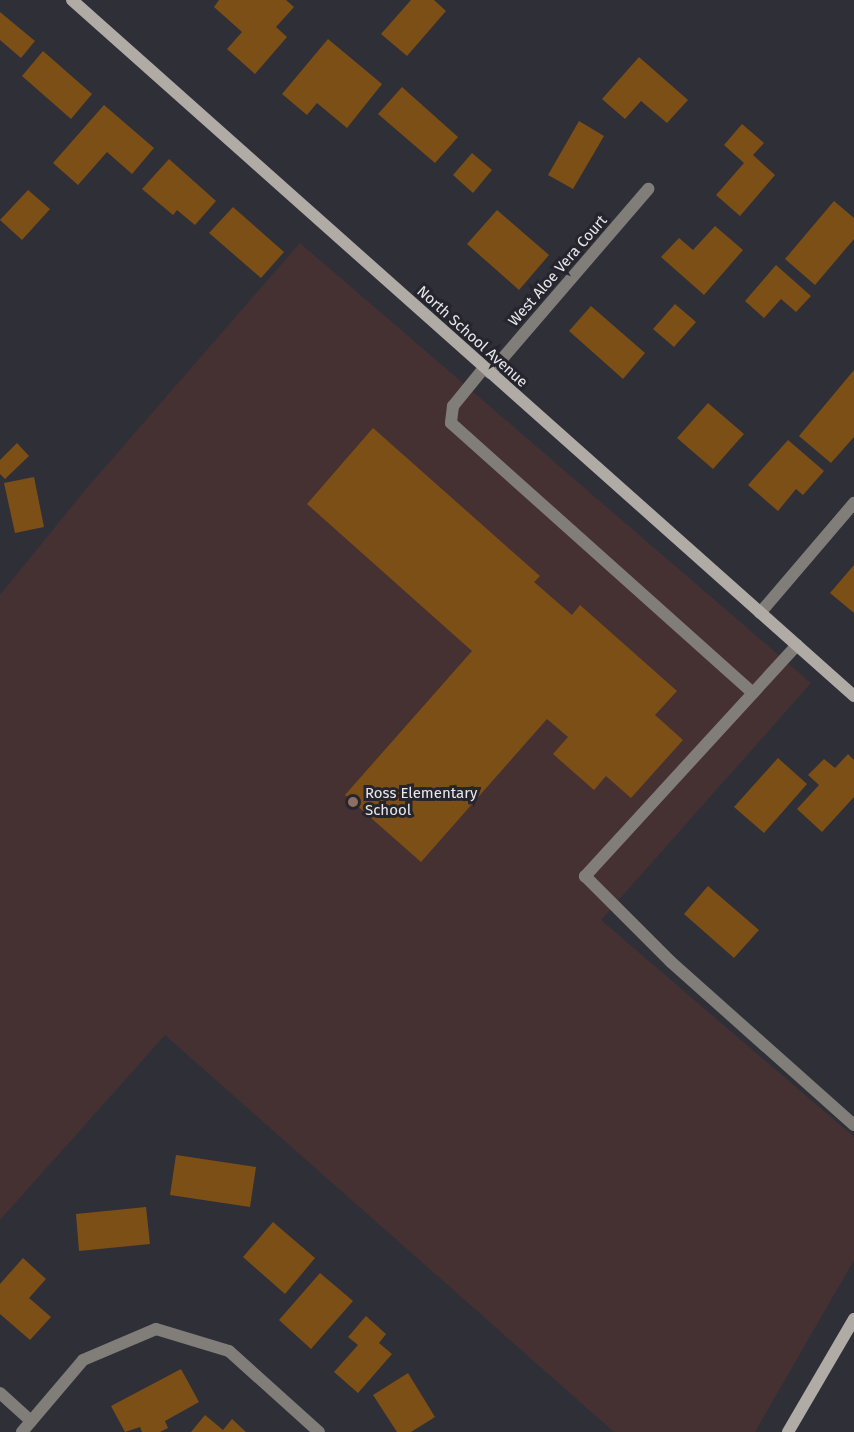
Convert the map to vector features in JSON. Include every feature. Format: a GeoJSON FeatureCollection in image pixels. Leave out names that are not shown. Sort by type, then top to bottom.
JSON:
{"type":"FeatureCollection","features":[{"type":"Feature","properties":{"kind":"street","name":"North School Avenue"},"geometry":{"type":"LineString","coordinates":[[72,0],[854,696]]}},
{"type":"Feature","properties":{"kind":"street","name":"West Aloe Vera Court"},"geometry":{"type":"LineString","coordinates":[[648,189],[487,371],[453,406],[451,423],[753,693]]}},
{"type":"Feature","properties":{"kind":"street"},"geometry":{"type":"LineString","coordinates":[[760,613],[854,503]]}},
{"type":"Feature","properties":{"kind":"street"},"geometry":{"type":"LineString","coordinates":[[797,645],[585,876],[670,962],[854,1125]]}},
{"type":"Feature","properties":{"kind":"street"},"geometry":{"type":"LineString","coordinates":[[788,1432],[854,1319]]}},
{"type":"Feature","properties":{"kind":"street"},"geometry":{"type":"LineString","coordinates":[[22,1432],[83,1360],[156,1329],[229,1351],[319,1432]]}},
{"type":"Feature","properties":{"kind":"street"},"geometry":{"type":"LineString","coordinates":[[0,1393],[31,1421]]}},
{"type":"Feature","properties":{"kind":"shaded area","name":"Ross Elementary School"},"geometry":{"type":"Polygon","coordinates":[[[300,243],[811,683],[601,920],[854,1137],[854,1260],[755,1432],[614,1432],[165,1035],[0,1220],[0,595],[86,489],[300,243]]]}},
{"type":"Feature","properties":{"kind":"building"},"geometry":{"type":"Polygon","coordinates":[[[219,0],[286,0],[294,7],[276,27],[287,37],[255,74],[227,49],[242,32],[214,7],[219,0]]]}},
{"type":"Feature","properties":{"kind":"building"},"geometry":{"type":"Polygon","coordinates":[[[411,0],[434,0],[446,11],[407,56],[381,34],[411,0]]]}},
{"type":"Feature","properties":{"kind":"building"},"geometry":{"type":"Polygon","coordinates":[[[0,12],[35,41],[21,58],[0,40],[0,12]]]}},
{"type":"Feature","properties":{"kind":"building"},"geometry":{"type":"Polygon","coordinates":[[[328,39],[382,84],[347,128],[317,103],[307,115],[282,94],[328,39]]]}},
{"type":"Feature","properties":{"kind":"building"},"geometry":{"type":"Polygon","coordinates":[[[43,51],[92,94],[71,119],[22,76],[43,51]]]}},
{"type":"Feature","properties":{"kind":"building"},"geometry":{"type":"Polygon","coordinates":[[[639,57],[688,100],[667,123],[641,101],[625,119],[602,99],[639,57]]]}},
{"type":"Feature","properties":{"kind":"building"},"geometry":{"type":"Polygon","coordinates":[[[402,87],[458,137],[435,163],[378,114],[402,87]]]}},
{"type":"Feature","properties":{"kind":"building"},"geometry":{"type":"Polygon","coordinates":[[[104,105],[154,148],[132,174],[107,152],[78,185],[53,163],[104,105]]]}},
{"type":"Feature","properties":{"kind":"building"},"geometry":{"type":"Polygon","coordinates":[[[579,121],[604,136],[573,189],[548,175],[579,121]]]}},
{"type":"Feature","properties":{"kind":"building"},"geometry":{"type":"Polygon","coordinates":[[[742,124],[764,143],[753,155],[775,175],[740,216],[716,195],[744,163],[724,145],[742,124]]]}},
{"type":"Feature","properties":{"kind":"building"},"geometry":{"type":"Polygon","coordinates":[[[472,153],[492,170],[473,193],[453,175],[472,153]]]}},
{"type":"Feature","properties":{"kind":"building"},"geometry":{"type":"Polygon","coordinates":[[[169,159],[216,201],[195,225],[177,210],[173,215],[142,189],[169,159]]]}},
{"type":"Feature","properties":{"kind":"building"},"geometry":{"type":"Polygon","coordinates":[[[28,190],[50,209],[22,240],[0,220],[28,190]]]}},
{"type":"Feature","properties":{"kind":"building"},"geometry":{"type":"Polygon","coordinates":[[[834,201],[854,218],[854,239],[815,285],[785,259],[834,201]]]}},
{"type":"Feature","properties":{"kind":"building"},"geometry":{"type":"Polygon","coordinates":[[[233,207],[284,252],[261,278],[209,233],[233,207]]]}},
{"type":"Feature","properties":{"kind":"building"},"geometry":{"type":"Polygon","coordinates":[[[497,210],[549,255],[519,290],[467,244],[497,210]]]}},
{"type":"Feature","properties":{"kind":"building"},"geometry":{"type":"Polygon","coordinates":[[[715,226],[743,250],[704,295],[661,257],[679,238],[693,250],[715,226]]]}},
{"type":"Feature","properties":{"kind":"building"},"geometry":{"type":"Polygon","coordinates":[[[776,265],[811,296],[796,312],[781,299],[764,318],[745,301],[776,265]]]}},
{"type":"Feature","properties":{"kind":"building"},"geometry":{"type":"Polygon","coordinates":[[[675,304],[696,322],[674,347],[653,329],[675,304]]]}},
{"type":"Feature","properties":{"kind":"building"},"geometry":{"type":"Polygon","coordinates":[[[591,306],[645,353],[623,379],[569,331],[591,306]]]}},
{"type":"Feature","properties":{"kind":"building"},"geometry":{"type":"Polygon","coordinates":[[[854,370],[854,437],[831,463],[799,436],[854,370]]]}},
{"type":"Feature","properties":{"kind":"building"},"geometry":{"type":"Polygon","coordinates":[[[708,403],[744,434],[713,469],[677,438],[708,403]]]}},
{"type":"Feature","properties":{"kind":"building"},"geometry":{"type":"Polygon","coordinates":[[[373,428],[540,576],[534,582],[572,615],[580,605],[677,691],[655,715],[683,740],[631,798],[606,776],[594,790],[553,754],[568,737],[547,719],[421,862],[345,795],[472,651],[307,504],[373,428]]]}},
{"type":"Feature","properties":{"kind":"building"},"geometry":{"type":"Polygon","coordinates":[[[788,440],[824,471],[803,495],[796,489],[778,511],[748,485],[788,440]]]}},
{"type":"Feature","properties":{"kind":"building"},"geometry":{"type":"Polygon","coordinates":[[[17,443],[29,456],[5,479],[0,474],[0,460],[17,443]]]}},
{"type":"Feature","properties":{"kind":"building"},"geometry":{"type":"Polygon","coordinates":[[[34,477],[44,527],[15,533],[4,483],[34,477]]]}},
{"type":"Feature","properties":{"kind":"building"},"geometry":{"type":"Polygon","coordinates":[[[854,565],[854,613],[830,593],[854,565]]]}},
{"type":"Feature","properties":{"kind":"building"},"geometry":{"type":"Polygon","coordinates":[[[848,754],[854,760],[854,797],[822,832],[797,809],[819,785],[808,775],[824,759],[835,768],[848,754]]]}},
{"type":"Feature","properties":{"kind":"building"},"geometry":{"type":"Polygon","coordinates":[[[778,758],[807,784],[764,833],[734,807],[778,758]]]}},
{"type":"Feature","properties":{"kind":"building"},"geometry":{"type":"Polygon","coordinates":[[[708,886],[759,930],[734,958],[684,914],[708,886]]]}},
{"type":"Feature","properties":{"kind":"building"},"geometry":{"type":"Polygon","coordinates":[[[176,1155],[256,1167],[250,1207],[170,1195],[176,1155]]]}},
{"type":"Feature","properties":{"kind":"building"},"geometry":{"type":"Polygon","coordinates":[[[146,1207],[150,1244],[79,1251],[76,1214],[146,1207]]]}},
{"type":"Feature","properties":{"kind":"building"},"geometry":{"type":"Polygon","coordinates":[[[273,1222],[315,1258],[285,1294],[243,1257],[273,1222]]]}},
{"type":"Feature","properties":{"kind":"building"},"geometry":{"type":"Polygon","coordinates":[[[23,1258],[46,1279],[29,1298],[51,1317],[30,1340],[0,1314],[0,1284],[23,1258]]]}},
{"type":"Feature","properties":{"kind":"building"},"geometry":{"type":"Polygon","coordinates":[[[320,1273],[353,1301],[311,1349],[279,1320],[320,1273]]]}},
{"type":"Feature","properties":{"kind":"building"},"geometry":{"type":"Polygon","coordinates":[[[366,1316],[386,1334],[379,1343],[392,1354],[358,1393],[334,1372],[358,1345],[348,1337],[366,1316]]]}},
{"type":"Feature","properties":{"kind":"building"},"geometry":{"type":"Polygon","coordinates":[[[181,1369],[199,1402],[165,1421],[168,1428],[160,1432],[142,1432],[140,1427],[125,1432],[111,1406],[181,1369]]]}},
{"type":"Feature","properties":{"kind":"building"},"geometry":{"type":"Polygon","coordinates":[[[408,1373],[435,1417],[411,1432],[397,1432],[373,1395],[408,1373]]]}},
{"type":"Feature","properties":{"kind":"building"},"geometry":{"type":"Polygon","coordinates":[[[205,1415],[223,1430],[232,1419],[246,1432],[191,1432],[205,1415]]]}},
{"type":"Feature","properties":{"kind":"place","name":"Ross Elementary School"},"geometry":{"type":"Point","coordinates":[353,802]}}]}
